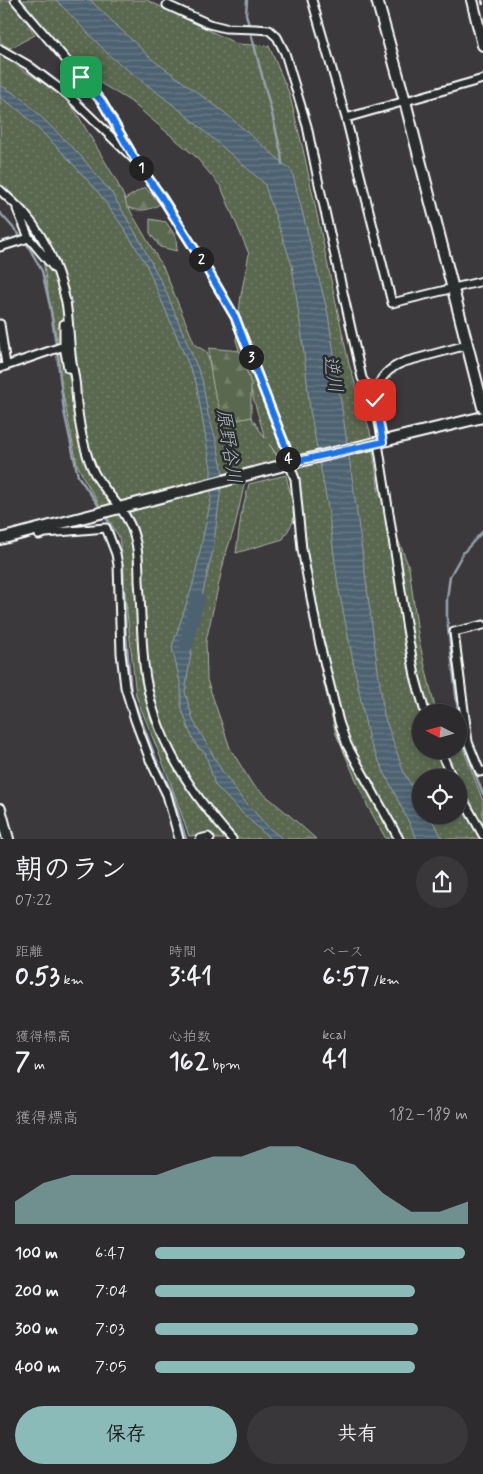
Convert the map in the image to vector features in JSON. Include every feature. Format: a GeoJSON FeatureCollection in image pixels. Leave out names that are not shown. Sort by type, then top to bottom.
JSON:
{"type":"FeatureCollection","features":[{"type":"Feature","properties":{"kind":"street"},"geometry":{"type":"LineString","coordinates":[[15,0],[102,102],[136,161],[204,264],[235,317],[287,450],[289,464],[295,479],[302,549],[319,641],[339,722],[347,745],[399,839]]}},
{"type":"Feature","properties":{"kind":"street"},"geometry":{"type":"LineString","coordinates":[[312,0],[346,118],[392,303],[483,281]]}},
{"type":"Feature","properties":{"kind":"street"},"geometry":{"type":"LineString","coordinates":[[377,0],[483,407]]}},
{"type":"Feature","properties":{"kind":"street"},"geometry":{"type":"LineString","coordinates":[[472,0],[483,45]]}},
{"type":"Feature","properties":{"kind":"street"},"geometry":{"type":"LineString","coordinates":[[167,5],[209,24],[225,28],[269,30],[277,37],[285,53],[307,126],[362,378],[365,383],[376,389]]}},
{"type":"Feature","properties":{"kind":"street"},"geometry":{"type":"LineString","coordinates":[[0,49],[28,65],[68,95],[136,161]]}},
{"type":"Feature","properties":{"kind":"street"},"geometry":{"type":"LineString","coordinates":[[346,118],[483,79]]}},
{"type":"Feature","properties":{"kind":"street"},"geometry":{"type":"LineString","coordinates":[[0,190],[25,214],[39,234],[53,259],[58,274],[67,310],[71,361],[83,439],[90,463],[99,481],[126,514],[135,539],[138,556],[143,654],[147,690],[156,722],[182,773],[213,818],[232,839]]}},
{"type":"Feature","properties":{"kind":"street"},"geometry":{"type":"LineString","coordinates":[[13,202],[29,238],[58,274]]}},
{"type":"Feature","properties":{"kind":"street"},"geometry":{"type":"LineString","coordinates":[[0,247],[29,238]]}},
{"type":"Feature","properties":{"kind":"street"},"geometry":{"type":"LineString","coordinates":[[67,310],[64,318],[64,346],[70,376],[76,392]]}},
{"type":"Feature","properties":{"kind":"street"},"geometry":{"type":"LineString","coordinates":[[0,324],[3,366],[64,346]]}},
{"type":"Feature","properties":{"kind":"street"},"geometry":{"type":"LineString","coordinates":[[423,704],[415,676],[409,642],[378,443],[376,389],[380,379],[396,365],[467,345]]}},
{"type":"Feature","properties":{"kind":"street"},"geometry":{"type":"LineString","coordinates":[[0,540],[289,464],[483,417]]}},
{"type":"Feature","properties":{"kind":"street"},"geometry":{"type":"LineString","coordinates":[[38,530],[39,535],[106,528],[118,565],[121,653],[125,687],[134,720],[168,795],[179,839]]}},
{"type":"Feature","properties":{"kind":"street"},"geometry":{"type":"LineString","coordinates":[[483,624],[454,632],[468,742],[480,772],[483,771]]}},
{"type":"Feature","properties":{"kind":"street"},"geometry":{"type":"LineString","coordinates":[[467,806],[483,835]]}},
{"type":"Feature","properties":{"kind":"street"},"geometry":{"type":"LineString","coordinates":[[0,809],[8,839]]}},
{"type":"Feature","properties":{"kind":"street"},"geometry":{"type":"LineString","coordinates":[[200,839],[208,837],[210,839]]}},
{"type":"Feature","properties":{"kind":"green space"},"geometry":{"type":"Polygon","coordinates":[[[0,0],[13,0],[35,35],[10,48],[0,43],[0,0]]]}},
{"type":"Feature","properties":{"kind":"green space"},"geometry":{"type":"Polygon","coordinates":[[[21,0],[147,0],[237,44],[269,46],[289,93],[303,149],[349,364],[370,431],[379,492],[409,567],[419,641],[434,704],[412,704],[412,759],[467,759],[483,801],[483,839],[386,839],[367,805],[336,734],[321,672],[306,580],[295,479],[269,444],[281,462],[245,481],[235,526],[225,556],[206,641],[207,680],[230,748],[252,784],[316,839],[212,839],[207,834],[189,836],[170,781],[136,696],[119,537],[77,464],[61,384],[58,345],[39,234],[11,201],[0,194],[0,54],[62,96],[76,112],[116,180],[132,214],[164,269],[195,345],[207,352],[222,419],[251,417],[265,438],[236,340],[241,295],[249,254],[221,187],[195,156],[130,101],[72,66],[21,0]]]}},
{"type":"Feature","properties":{"kind":"green space"},"geometry":{"type":"Polygon","coordinates":[[[145,187],[160,204],[144,210],[135,210],[127,207],[125,199],[145,187]]]}},
{"type":"Feature","properties":{"kind":"green space"},"geometry":{"type":"Polygon","coordinates":[[[150,219],[166,222],[176,237],[177,251],[160,247],[150,233],[150,219]]]}},
{"type":"Feature","properties":{"kind":"green space"},"geometry":{"type":"Polygon","coordinates":[[[209,348],[240,351],[251,384],[251,417],[238,420],[223,417],[213,383],[209,348]]]}},
{"type":"Feature","properties":{"kind":"green space"},"geometry":{"type":"Polygon","coordinates":[[[286,475],[294,510],[293,522],[283,539],[236,553],[241,516],[249,484],[286,475]]]}},
{"type":"Feature","properties":{"kind":"water","name":"逆川"},"geometry":{"type":"Polygon","coordinates":[[[56,0],[90,0],[153,60],[224,112],[292,171],[328,314],[384,715],[404,773],[412,787],[412,824],[434,824],[443,839],[417,839],[369,741],[338,586],[328,508],[310,410],[292,265],[264,183],[181,111],[111,57],[56,0]]]}},
{"type":"Feature","properties":{"kind":"water"},"geometry":{"type":"Polygon","coordinates":[[[0,85],[22,98],[80,155],[113,195],[165,289],[202,379],[208,414],[223,472],[213,550],[196,621],[185,692],[193,720],[222,771],[240,796],[270,829],[283,839],[270,839],[215,785],[205,752],[198,748],[190,733],[181,706],[181,686],[172,647],[193,584],[211,499],[211,469],[196,382],[146,264],[125,230],[98,192],[61,151],[20,111],[0,97],[0,85]]]}},
{"type":"Feature","properties":{"kind":"waterway"},"geometry":{"type":"LineString","coordinates":[[247,0],[246,14],[272,114],[282,164]]}},
{"type":"Feature","properties":{"kind":"waterway"},"geometry":{"type":"LineString","coordinates":[[0,213],[26,242],[42,271],[56,344],[64,411],[78,476],[101,509]]}},
{"type":"Feature","properties":{"kind":"waterway"},"geometry":{"type":"LineString","coordinates":[[104,514],[111,526],[123,566],[131,693],[156,759],[172,792],[186,839]]}},
{"type":"Feature","properties":{"kind":"waterway"},"geometry":{"type":"LineString","coordinates":[[457,704],[447,618],[450,576],[463,553],[483,531]]}},
{"type":"Feature","properties":{"kind":"waterway","name":"原野谷川"},"geometry":{"type":"LineString","coordinates":[[187,644],[198,599]]}},
{"type":"Feature","properties":{"kind":"waterway"},"geometry":{"type":"LineString","coordinates":[[468,756],[483,794]]}},
{"type":"Feature","properties":{"kind":"railway"},"geometry":{"type":"LineString","coordinates":[[482,0],[483,5]]}},
{"type":"Feature","properties":{"kind":"route"},"geometry":{"type":"LineString","coordinates":[[81,77],[102,102],[136,161],[161,196],[235,317],[287,450],[289,463],[383,442],[375,400]]}}]}
